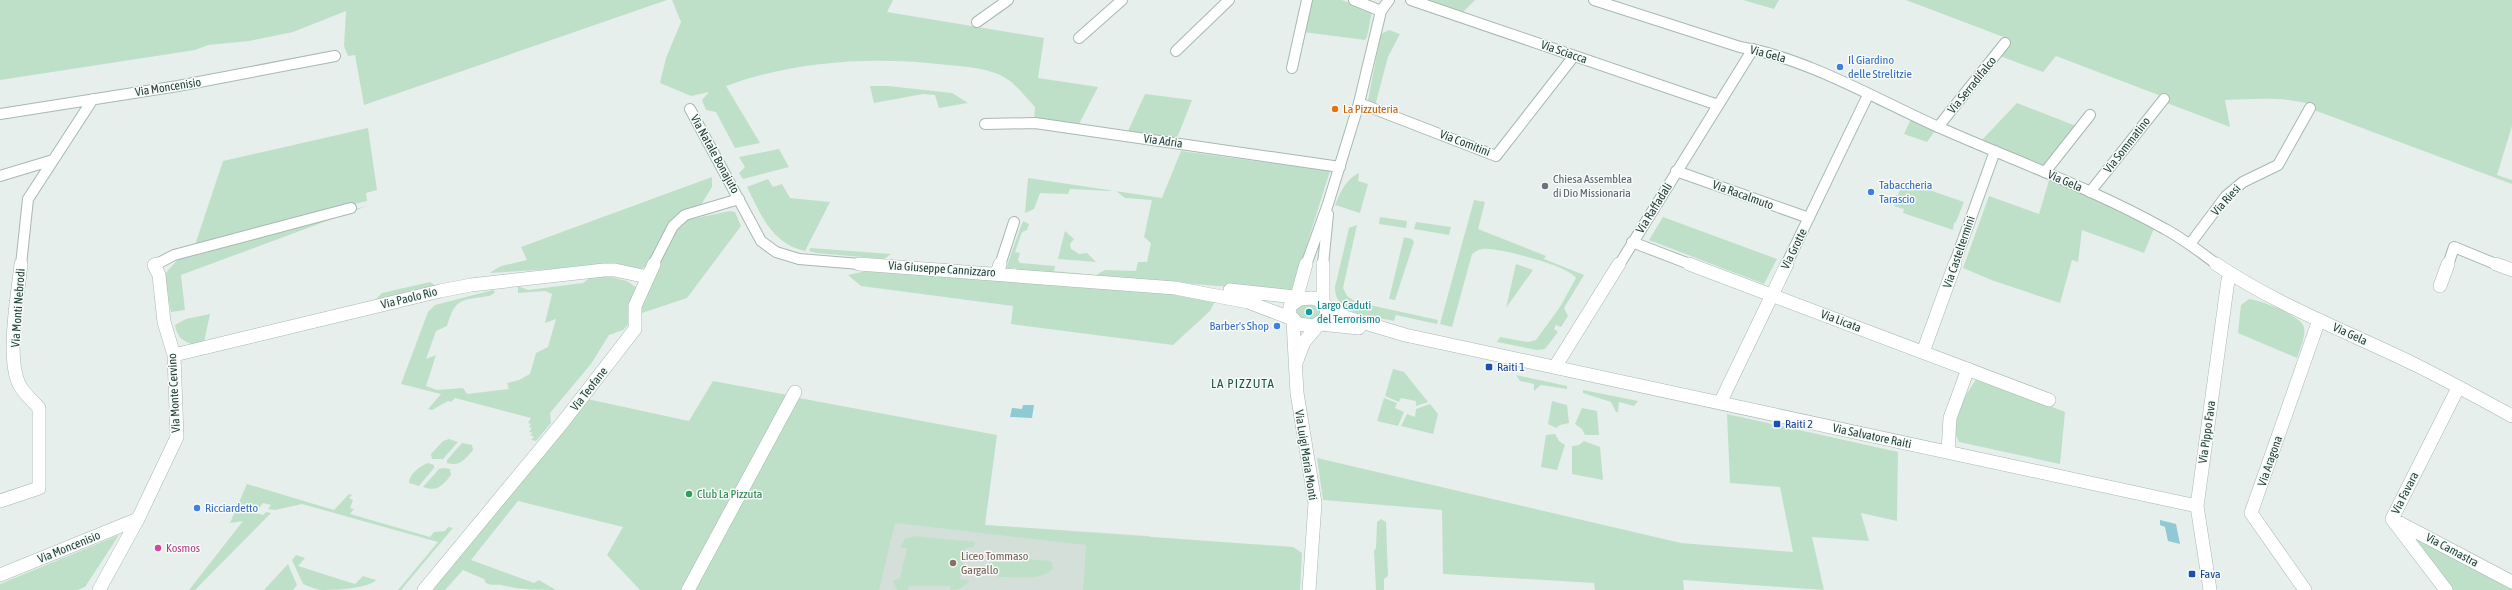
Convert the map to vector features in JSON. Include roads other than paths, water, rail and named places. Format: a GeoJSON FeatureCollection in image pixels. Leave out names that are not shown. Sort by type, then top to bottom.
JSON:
{"type":"FeatureCollection","features":[{"type":"Feature","properties":{"kind":"street"},"geometry":{"type":"LineString","coordinates":[[978,22],[1008,0]]}},
{"type":"Feature","properties":{"kind":"street"},"geometry":{"type":"LineString","coordinates":[[1079,38],[1122,0]]}},
{"type":"Feature","properties":{"kind":"street"},"geometry":{"type":"LineString","coordinates":[[1176,51],[1230,0]]}},
{"type":"Feature","properties":{"kind":"street"},"geometry":{"type":"LineString","coordinates":[[1292,68],[1307,0]]}},
{"type":"Feature","properties":{"kind":"street"},"geometry":{"type":"LineString","coordinates":[[1354,0],[1380,10]]}},
{"type":"Feature","properties":{"kind":"street"},"geometry":{"type":"LineString","coordinates":[[1292,320],[1288,310],[1299,299],[1312,244],[1328,204],[1359,104],[1380,10],[1389,0]]}},
{"type":"Feature","properties":{"kind":"street","name":"Via Sciacca"},"geometry":{"type":"LineString","coordinates":[[1411,0],[1718,105]]}},
{"type":"Feature","properties":{"kind":"street","name":"Via Gela"},"geometry":{"type":"LineString","coordinates":[[1594,0],[1740,47],[1753,49],[1793,61],[1938,127],[2090,192],[2166,229],[2190,244],[2233,275],[2319,320],[2418,366],[2512,416]]}},
{"type":"Feature","properties":{"kind":"street","name":"Via Serradifalco"},"geometry":{"type":"LineString","coordinates":[[1938,127],[2006,43]]}},
{"type":"Feature","properties":{"kind":"street","name":"Via Raffadali"},"geometry":{"type":"LineString","coordinates":[[1554,367],[1753,49]]}},
{"type":"Feature","properties":{"kind":"street","name":"Via Moncenisio"},"geometry":{"type":"LineString","coordinates":[[0,114],[255,73],[335,56]]}},
{"type":"Feature","properties":{"kind":"street","name":"Via Comitini"},"geometry":{"type":"LineString","coordinates":[[1359,104],[1496,156],[1574,56]]}},
{"type":"Feature","properties":{"kind":"street","name":"Via Grotte"},"geometry":{"type":"LineString","coordinates":[[1720,403],[1868,95]]}},
{"type":"Feature","properties":{"kind":"street","name":"Via Monti Nebrodi"},"geometry":{"type":"LineString","coordinates":[[0,501],[39,488],[39,408],[19,385],[14,367],[14,328],[28,199],[93,99]]}},
{"type":"Feature","properties":{"kind":"street","name":"Via Sommatino"},"geometry":{"type":"LineString","coordinates":[[2090,192],[2164,99]]}},
{"type":"Feature","properties":{"kind":"street","name":"Via Riesi"},"geometry":{"type":"LineString","coordinates":[[2190,244],[2226,196],[2242,182],[2278,165],[2310,108]]}},
{"type":"Feature","properties":{"kind":"street","name":"Via Natale Bonajuto"},"geometry":{"type":"LineString","coordinates":[[690,109],[739,199]]}},
{"type":"Feature","properties":{"kind":"street"},"geometry":{"type":"LineString","coordinates":[[2045,172],[2090,115]]}},
{"type":"Feature","properties":{"kind":"street","name":"Via Adria"},"geometry":{"type":"LineString","coordinates":[[984,124],[1035,123],[1340,167]]}},
{"type":"Feature","properties":{"kind":"street","name":"Via Casteltermini"},"geometry":{"type":"LineString","coordinates":[[1924,352],[1995,152]]}},
{"type":"Feature","properties":{"kind":"street"},"geometry":{"type":"LineString","coordinates":[[0,176],[53,160]]}},
{"type":"Feature","properties":{"kind":"street","name":"Via Racalmuto"},"geometry":{"type":"LineString","coordinates":[[1676,171],[1809,218]]}},
{"type":"Feature","properties":{"kind":"street","name":"Via Giuseppe Cannizzaro"},"geometry":{"type":"LineString","coordinates":[[739,199],[761,241],[776,252],[799,259],[996,273],[1174,288]]}},
{"type":"Feature","properties":{"kind":"street","name":"Via Teofane"},"geometry":{"type":"LineString","coordinates":[[424,590],[563,422],[635,329],[635,306],[647,277],[678,220],[685,215],[739,199]]}},
{"type":"Feature","properties":{"kind":"street"},"geometry":{"type":"LineString","coordinates":[[1295,368],[1304,342],[1327,318],[1324,304],[1322,278],[1328,204]]}},
{"type":"Feature","properties":{"kind":"street","name":"Via Monte Cervino"},"geometry":{"type":"LineString","coordinates":[[99,590],[138,519],[177,437],[174,355],[164,322],[159,276],[154,265],[174,255],[351,208]]}},
{"type":"Feature","properties":{"kind":"street"},"geometry":{"type":"LineString","coordinates":[[996,273],[1014,222]]}},
{"type":"Feature","properties":{"kind":"street","name":"Via Licata"},"geometry":{"type":"LineString","coordinates":[[1632,242],[2050,400]]}},
{"type":"Feature","properties":{"kind":"street"},"geometry":{"type":"LineString","coordinates":[[2440,286],[2454,247],[2512,270]]}},
{"type":"Feature","properties":{"kind":"street","name":"Via Paolo Rio"},"geometry":{"type":"LineString","coordinates":[[174,355],[471,285],[604,270],[615,270],[647,277]]}},
{"type":"Feature","properties":{"kind":"street","name":"Via Pippo Fava"},"geometry":{"type":"LineString","coordinates":[[2210,590],[2197,506],[2228,280],[2233,275]]}},
{"type":"Feature","properties":{"kind":"street"},"geometry":{"type":"LineString","coordinates":[[1174,288],[1213,289],[1299,299],[1317,299],[1345,317],[1405,334]]}},
{"type":"Feature","properties":{"kind":"street"},"geometry":{"type":"LineString","coordinates":[[1174,288],[1225,295],[1265,307],[1308,326],[1320,324],[1405,334]]}},
{"type":"Feature","properties":{"kind":"street","name":"Via Luigi Maria Monti"},"geometry":{"type":"LineString","coordinates":[[1292,320],[1298,401],[1315,502],[1309,590]]}},
{"type":"Feature","properties":{"kind":"street","name":"Via Aragona"},"geometry":{"type":"LineString","coordinates":[[2305,590],[2251,513],[2319,320]]}},
{"type":"Feature","properties":{"kind":"street","name":"Via Salvatore Raiti"},"geometry":{"type":"LineString","coordinates":[[1405,334],[2197,506]]}},
{"type":"Feature","properties":{"kind":"street"},"geometry":{"type":"LineString","coordinates":[[1948,452],[1947,430],[1949,414],[1968,370]]}},
{"type":"Feature","properties":{"kind":"street","name":"Via Favara"},"geometry":{"type":"LineString","coordinates":[[2446,590],[2392,519],[2458,388]]}},
{"type":"Feature","properties":{"kind":"street"},"geometry":{"type":"LineString","coordinates":[[688,590],[795,392]]}},
{"type":"Feature","properties":{"kind":"street","name":"Via Moncenisio"},"geometry":{"type":"LineString","coordinates":[[0,575],[138,519]]}},
{"type":"Feature","properties":{"kind":"street","name":"Via Camastra"},"geometry":{"type":"LineString","coordinates":[[2392,519],[2512,582]]}},
{"type":"Feature","properties":{"kind":"water"},"geometry":{"type":"Polygon","coordinates":[[[1023,405],[1034,405],[1032,418],[1010,417],[1012,408],[1022,409],[1023,405]]]}},
{"type":"Feature","properties":{"kind":"water"},"geometry":{"type":"Polygon","coordinates":[[[2160,520],[2176,524],[2180,544],[2168,541],[2165,527],[2160,525],[2160,520]]]}},
{"type":"Feature","properties":{"kind":"place","name":"Il Giardino delle Strelitzie"},"geometry":{"type":"Point","coordinates":[1840,67]}},
{"type":"Feature","properties":{"kind":"place","name":"La Pizzuteria"},"geometry":{"type":"Point","coordinates":[1335,109]}},
{"type":"Feature","properties":{"kind":"place","name":"Chiesa Assemblea di Dio Missionaria"},"geometry":{"type":"Point","coordinates":[1545,186]}},
{"type":"Feature","properties":{"kind":"place","name":"Tabaccheria Tarascio"},"geometry":{"type":"Point","coordinates":[1871,192]}},
{"type":"Feature","properties":{"kind":"place","name":"Largo Caduti del Terrorismo"},"geometry":{"type":"Point","coordinates":[1309,312]}},
{"type":"Feature","properties":{"kind":"place","name":"Barber's Shop"},"geometry":{"type":"Point","coordinates":[1277,326]}},
{"type":"Feature","properties":{"kind":"place","name":"Raiti 1"},"geometry":{"type":"Point","coordinates":[1489,367]}},
{"type":"Feature","properties":{"kind":"place","name":"Raiti 2"},"geometry":{"type":"Point","coordinates":[1777,424]}},
{"type":"Feature","properties":{"kind":"place","name":"Club La Pizzuta"},"geometry":{"type":"Point","coordinates":[689,494]}},
{"type":"Feature","properties":{"kind":"place","name":"Ricciardetto"},"geometry":{"type":"Point","coordinates":[197,508]}},
{"type":"Feature","properties":{"kind":"place","name":"Kosmos"},"geometry":{"type":"Point","coordinates":[158,548]}},
{"type":"Feature","properties":{"kind":"place","name":"Liceo Tommaso Gargallo"},"geometry":{"type":"Point","coordinates":[953,563]}},
{"type":"Feature","properties":{"kind":"place","name":"Fava"},"geometry":{"type":"Point","coordinates":[2192,574]}},
{"type":"Feature","properties":{"kind":"district","name":"LA PIZZUTA"},"geometry":{"type":"Point","coordinates":[1243,383]}}]}
